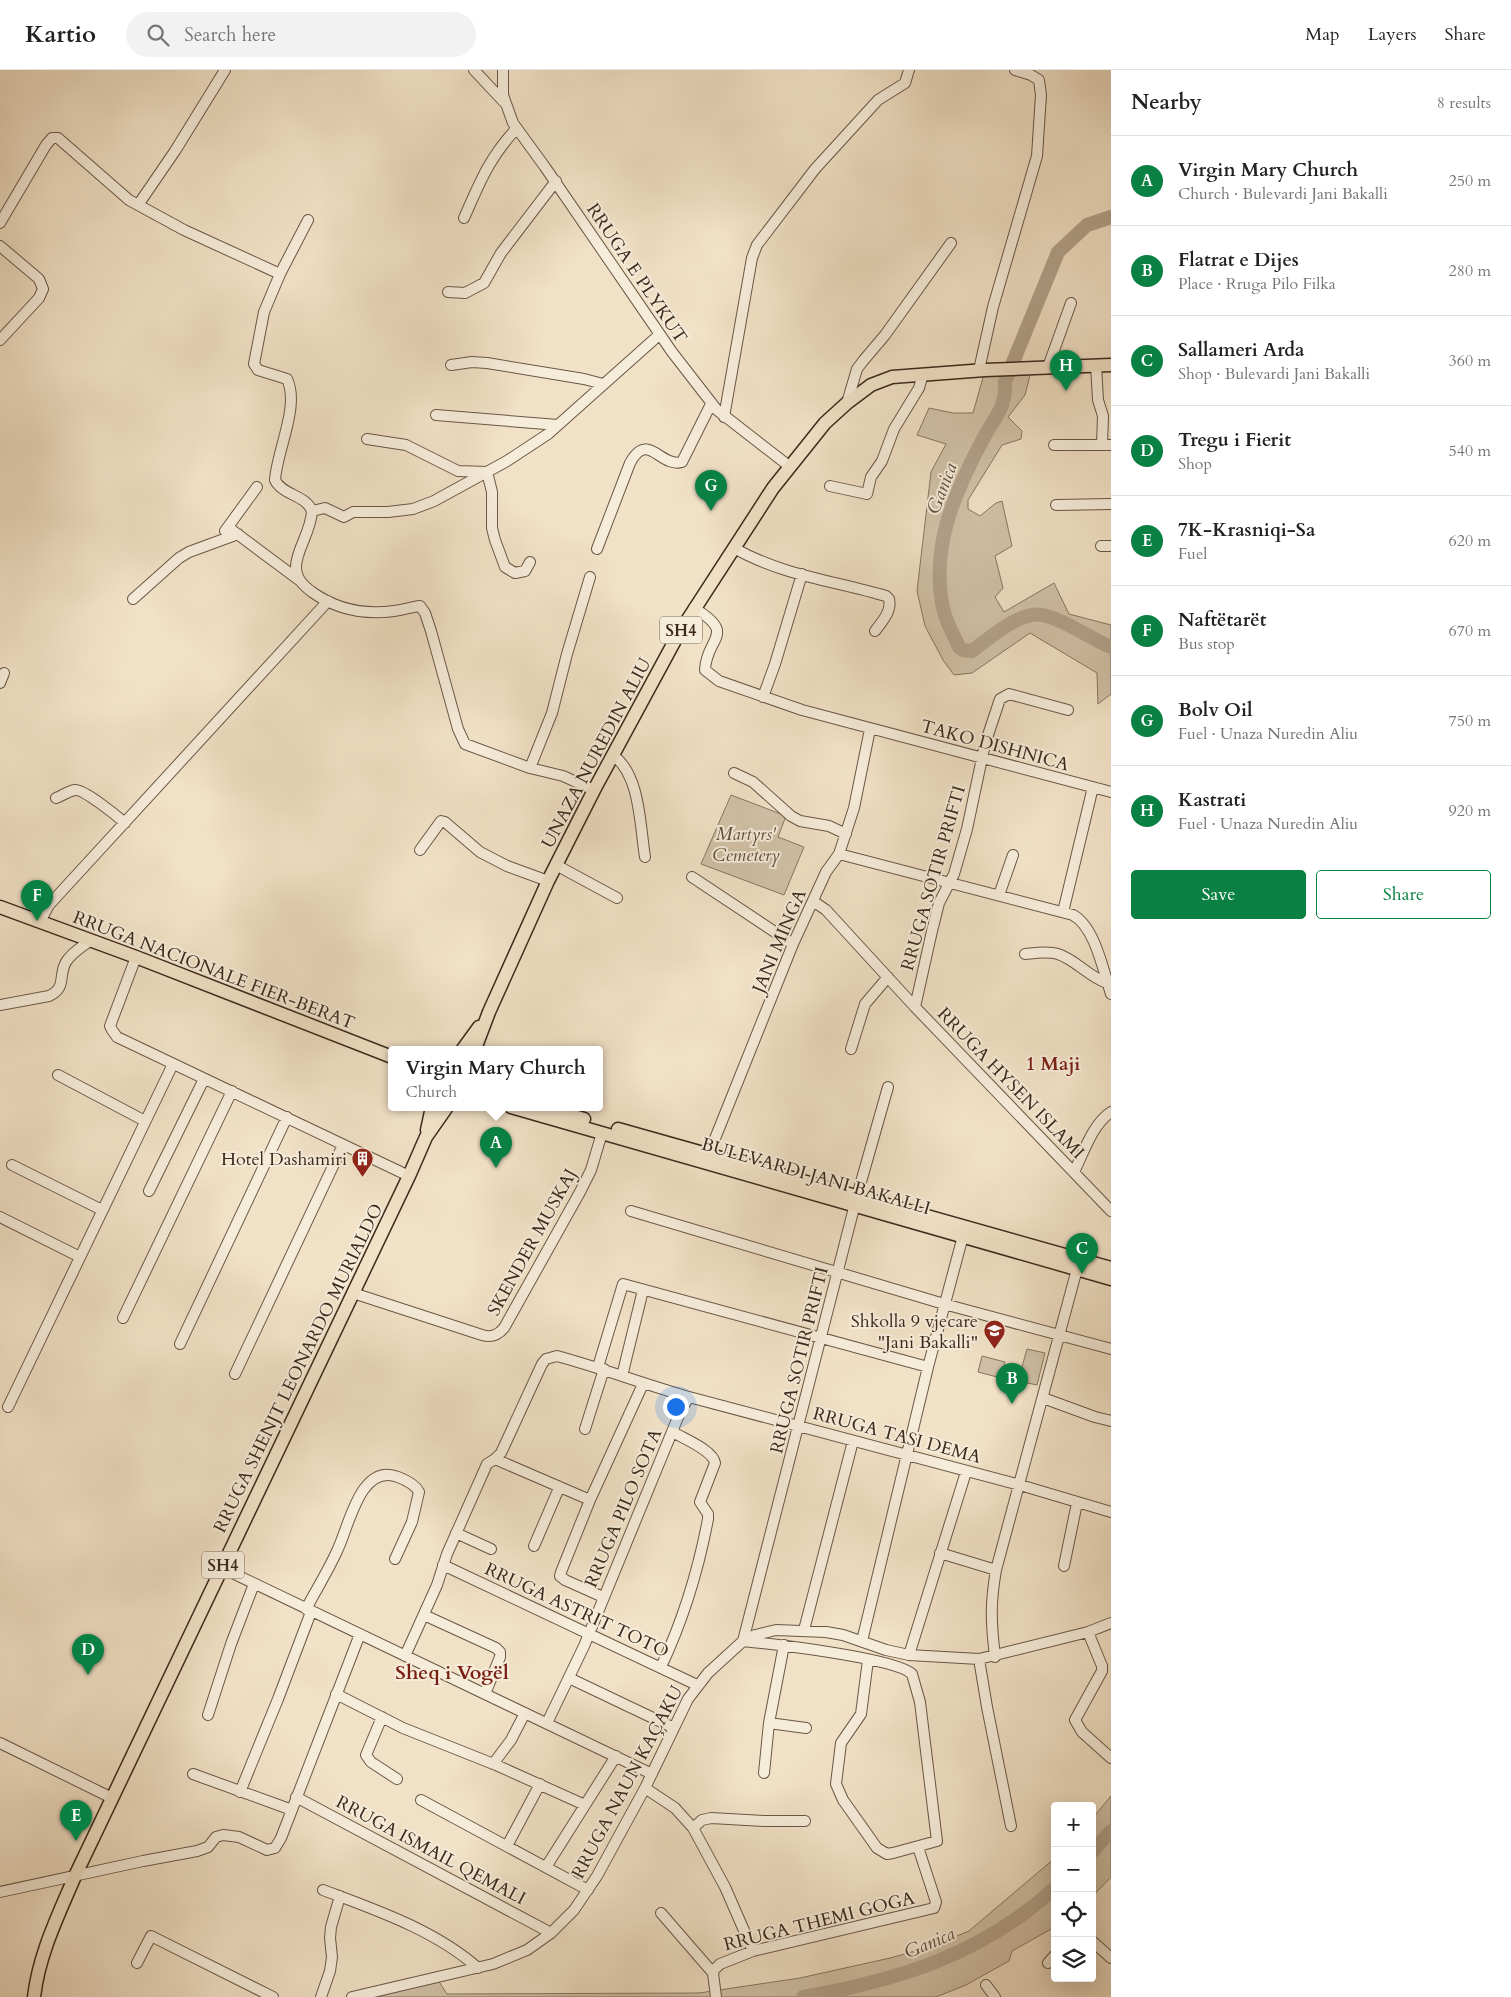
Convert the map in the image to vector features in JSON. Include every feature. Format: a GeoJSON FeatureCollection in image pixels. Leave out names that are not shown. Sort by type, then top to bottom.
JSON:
{"type":"FeatureCollection","features":[{"type":"Feature","properties":{"kind":"main road","name":"UNAZA NUREDIN ALIU"},"geometry":{"type":"LineString","coordinates":[[476,1046],[489,1012],[548,881],[594,790],[679,633],[789,466],[825,423],[871,385],[892,377],[982,370],[1111,365]]}},
{"type":"Feature","properties":{"kind":"main road","name":"RRUGA NACIONALE FIER-BERAT"},"geometry":{"type":"LineString","coordinates":[[0,907],[136,957],[388,1056]]}},
{"type":"Feature","properties":{"kind":"main road","name":"UNAZA NUREDIN ALIU"},"geometry":{"type":"LineString","coordinates":[[465,1046],[489,1012]]}},
{"type":"Feature","properties":{"kind":"main road","name":"RRUGA SHENJT LEONARDO MURIALDO"},"geometry":{"type":"LineString","coordinates":[[426,1137],[430,1111]]}},
{"type":"Feature","properties":{"kind":"main road","name":"RRUGA SHENJT LEONARDO MURIALDO"},"geometry":{"type":"LineString","coordinates":[[34,1997],[44,1951],[75,1876],[426,1137],[444,1111]]}},
{"type":"Feature","properties":{"kind":"main road","name":"BULEVARDI JANI BAKALLI"},"geometry":{"type":"LineString","coordinates":[[525,1111],[1111,1268]]}},
{"type":"Feature","properties":{"kind":"main road","name":"BULEVARDI JANI BAKALLI"},"geometry":{"type":"LineString","coordinates":[[556,1111],[707,1159]]}},
{"type":"Feature","properties":{"kind":"main road","name":"BULEVARDI JANI BAKALLI"},"geometry":{"type":"LineString","coordinates":[[856,1200],[963,1236],[1111,1279]]}},
{"type":"Feature","properties":{"kind":"street"},"geometry":{"type":"LineString","coordinates":[[138,205],[175,151],[225,70]]}},
{"type":"Feature","properties":{"kind":"street"},"geometry":{"type":"LineString","coordinates":[[474,70],[505,103]]}},
{"type":"Feature","properties":{"kind":"street","name":"RRUGA E PLYKUT"},"geometry":{"type":"LineString","coordinates":[[503,70],[502,86],[505,103],[516,129],[556,182],[659,335],[711,404],[789,466]]}},
{"type":"Feature","properties":{"kind":"street"},"geometry":{"type":"LineString","coordinates":[[724,416],[752,258],[757,245],[815,169],[878,100],[905,83],[909,70]]}},
{"type":"Feature","properties":{"kind":"street"},"geometry":{"type":"LineString","coordinates":[[982,370],[993,307],[1017,230],[1040,145],[1041,95],[1039,80],[1031,75],[1014,70]]}},
{"type":"Feature","properties":{"kind":"street"},"geometry":{"type":"LineString","coordinates":[[464,218],[492,159],[516,129]]}},
{"type":"Feature","properties":{"kind":"street"},"geometry":{"type":"LineString","coordinates":[[0,223],[46,145],[55,137],[62,140],[129,200],[184,230],[280,274]]}},
{"type":"Feature","properties":{"kind":"street"},"geometry":{"type":"LineString","coordinates":[[448,292],[465,293],[484,283],[501,252],[556,182]]}},
{"type":"Feature","properties":{"kind":"street"},"geometry":{"type":"LineString","coordinates":[[300,581],[296,573],[296,565],[309,530],[312,511],[307,503],[283,489],[274,480],[291,391],[287,379],[283,376],[258,370],[254,364],[264,312],[280,274],[308,220]]}},
{"type":"Feature","properties":{"kind":"street"},"geometry":{"type":"LineString","coordinates":[[847,403],[860,365],[885,335],[951,243]]}},
{"type":"Feature","properties":{"kind":"street"},"geometry":{"type":"LineString","coordinates":[[0,246],[39,279],[43,289],[39,298],[0,340]]}},
{"type":"Feature","properties":{"kind":"street"},"geometry":{"type":"LineString","coordinates":[[1042,367],[1071,303]]}},
{"type":"Feature","properties":{"kind":"street"},"geometry":{"type":"LineString","coordinates":[[312,511],[325,508],[344,517],[353,512],[388,512],[413,509],[434,501],[527,448],[558,425],[659,335]]}},
{"type":"Feature","properties":{"kind":"street"},"geometry":{"type":"LineString","coordinates":[[451,365],[472,362],[488,363],[584,379],[603,384]]}},
{"type":"Feature","properties":{"kind":"street"},"geometry":{"type":"LineString","coordinates":[[1054,445],[1107,445],[1103,416],[1098,400],[1096,365]]}},
{"type":"Feature","properties":{"kind":"street"},"geometry":{"type":"LineString","coordinates":[[830,486],[867,494],[871,477],[882,461],[894,430],[919,388],[923,374]]}},
{"type":"Feature","properties":{"kind":"street"},"geometry":{"type":"LineString","coordinates":[[597,549],[630,462],[636,452],[642,449],[647,450],[675,462],[682,462],[711,404]]}},
{"type":"Feature","properties":{"kind":"street"},"geometry":{"type":"LineString","coordinates":[[436,416],[558,425]]}},
{"type":"Feature","properties":{"kind":"street"},"geometry":{"type":"LineString","coordinates":[[367,439],[406,446],[458,470],[487,472]]}},
{"type":"Feature","properties":{"kind":"street"},"geometry":{"type":"LineString","coordinates":[[487,472],[492,492],[492,528],[501,558],[505,566],[515,573],[525,571],[530,562]]}},
{"type":"Feature","properties":{"kind":"street"},"geometry":{"type":"LineString","coordinates":[[217,542],[257,487]]}},
{"type":"Feature","properties":{"kind":"street"},"geometry":{"type":"LineString","coordinates":[[1056,505],[1111,504]]}},
{"type":"Feature","properties":{"kind":"street"},"geometry":{"type":"LineString","coordinates":[[228,527],[314,593],[328,601],[358,612],[392,612],[420,606],[428,622],[458,729],[465,744],[530,768],[563,776],[594,790]]}},
{"type":"Feature","properties":{"kind":"street"},"geometry":{"type":"LineString","coordinates":[[133,599],[179,558],[189,552],[238,534]]}},
{"type":"Feature","properties":{"kind":"street"},"geometry":{"type":"LineString","coordinates":[[734,548],[762,562],[886,596],[889,599],[889,607],[885,617],[875,631]]}},
{"type":"Feature","properties":{"kind":"street"},"geometry":{"type":"LineString","coordinates":[[763,697],[802,574]]}},
{"type":"Feature","properties":{"kind":"street"},"geometry":{"type":"LineString","coordinates":[[530,768],[552,713],[564,662],[590,577]]}},
{"type":"Feature","properties":{"kind":"street"},"geometry":{"type":"LineString","coordinates":[[40,922],[49,904],[328,601]]}},
{"type":"Feature","properties":{"kind":"street","name":"TAKO DISHNICA"},"geometry":{"type":"LineString","coordinates":[[694,608],[711,620],[717,629],[715,642],[705,664],[707,673],[719,681],[763,697],[870,730],[981,757],[1111,792]]}},
{"type":"Feature","properties":{"kind":"street"},"geometry":{"type":"LineString","coordinates":[[0,683],[4,672]]}},
{"type":"Feature","properties":{"kind":"street","name":"RRUGA SOTIR PRIFTI"},"geometry":{"type":"LineString","coordinates":[[915,1007],[937,912],[944,891],[954,874],[967,829],[981,757],[1000,699],[1005,695],[1012,695],[1068,710]]}},
{"type":"Feature","properties":{"kind":"street","name":"JANI MINGA"},"geometry":{"type":"LineString","coordinates":[[707,1159],[793,944],[826,872],[839,854],[854,808],[870,730]]}},
{"type":"Feature","properties":{"kind":"street"},"geometry":{"type":"LineString","coordinates":[[614,756],[625,766],[632,782],[645,857]]}},
{"type":"Feature","properties":{"kind":"street"},"geometry":{"type":"LineString","coordinates":[[734,772],[753,782],[791,816],[800,821],[829,826],[846,834]]}},
{"type":"Feature","properties":{"kind":"street"},"geometry":{"type":"LineString","coordinates":[[1063,912],[1093,787]]}},
{"type":"Feature","properties":{"kind":"street"},"geometry":{"type":"LineString","coordinates":[[56,798],[69,792],[79,791],[125,823]]}},
{"type":"Feature","properties":{"kind":"street"},"geometry":{"type":"LineString","coordinates":[[420,850],[441,821],[445,822],[491,859],[548,881]]}},
{"type":"Feature","properties":{"kind":"street"},"geometry":{"type":"LineString","coordinates":[[839,854],[1072,915],[1084,924],[1095,948],[1111,994]]}},
{"type":"Feature","properties":{"kind":"street"},"geometry":{"type":"LineString","coordinates":[[999,895],[1012,855]]}},
{"type":"Feature","properties":{"kind":"street"},"geometry":{"type":"LineString","coordinates":[[556,865],[617,898]]}},
{"type":"Feature","properties":{"kind":"street"},"geometry":{"type":"LineString","coordinates":[[692,877],[793,944]]}},
{"type":"Feature","properties":{"kind":"street","name":"RRUGA HYSEN ISLAMI"},"geometry":{"type":"LineString","coordinates":[[813,901],[826,910],[915,1007],[1111,1210]]}},
{"type":"Feature","properties":{"kind":"street"},"geometry":{"type":"LineString","coordinates":[[0,1005],[49,996],[55,993],[59,989],[64,965],[68,959],[91,940]]}},
{"type":"Feature","properties":{"kind":"street"},"geometry":{"type":"LineString","coordinates":[[1025,954],[1046,952],[1058,954],[1100,980],[1107,982]]}},
{"type":"Feature","properties":{"kind":"street"},"geometry":{"type":"LineString","coordinates":[[136,957],[111,1022],[112,1030],[125,1041],[409,1176]]}},
{"type":"Feature","properties":{"kind":"street"},"geometry":{"type":"LineString","coordinates":[[851,1049],[865,1004],[888,977]]}},
{"type":"Feature","properties":{"kind":"street"},"geometry":{"type":"LineString","coordinates":[[8,1407],[173,1064]]}},
{"type":"Feature","properties":{"kind":"street"},"geometry":{"type":"LineString","coordinates":[[58,1075],[145,1121]]}},
{"type":"Feature","properties":{"kind":"street"},"geometry":{"type":"LineString","coordinates":[[149,1191],[204,1079]]}},
{"type":"Feature","properties":{"kind":"street","name":"RRUGA SOTIR PRIFTI"},"geometry":{"type":"LineString","coordinates":[[743,1641],[856,1200],[888,1087]]}},
{"type":"Feature","properties":{"kind":"street"},"geometry":{"type":"LineString","coordinates":[[123,1318],[232,1091]]}},
{"type":"Feature","properties":{"kind":"street"},"geometry":{"type":"LineString","coordinates":[[1074,1172],[1094,1132],[1111,1112]]}},
{"type":"Feature","properties":{"kind":"street"},"geometry":{"type":"LineString","coordinates":[[180,1344],[287,1118]]}},
{"type":"Feature","properties":{"kind":"street","name":"SKENDER MUSKAJ"},"geometry":{"type":"LineString","coordinates":[[353,1293],[488,1337],[496,1335],[504,1328],[580,1192],[590,1170],[602,1133]]}},
{"type":"Feature","properties":{"kind":"street"},"geometry":{"type":"LineString","coordinates":[[235,1374],[343,1145]]}},
{"type":"Feature","properties":{"kind":"street"},"geometry":{"type":"LineString","coordinates":[[12,1165],[102,1210]]}},
{"type":"Feature","properties":{"kind":"street"},"geometry":{"type":"LineString","coordinates":[[631,1211],[944,1304],[1111,1349]]}},
{"type":"Feature","properties":{"kind":"street"},"geometry":{"type":"LineString","coordinates":[[0,1217],[80,1257]]}},
{"type":"Feature","properties":{"kind":"street"},"geometry":{"type":"LineString","coordinates":[[862,1641],[928,1367],[963,1236]]}},
{"type":"Feature","properties":{"kind":"street"},"geometry":{"type":"LineString","coordinates":[[995,1657],[991,1624],[991,1600],[996,1570],[1077,1268]]}},
{"type":"Feature","properties":{"kind":"street"},"geometry":{"type":"LineString","coordinates":[[585,1428],[623,1284],[928,1367]]}},
{"type":"Feature","properties":{"kind":"street"},"geometry":{"type":"LineString","coordinates":[[622,1376],[643,1290]]}},
{"type":"Feature","properties":{"kind":"street","name":"RRUGA TASI DEMA"},"geometry":{"type":"LineString","coordinates":[[405,1656],[487,1464],[501,1454],[546,1359],[557,1356],[601,1368],[643,1384],[689,1397],[1020,1485],[1111,1512]]}},
{"type":"Feature","properties":{"kind":"street"},"geometry":{"type":"LineString","coordinates":[[603,1597],[560,1576],[590,1500],[643,1384]]}},
{"type":"Feature","properties":{"kind":"street","name":"RRUGA PILO SOTA"},"geometry":{"type":"LineString","coordinates":[[547,1723],[589,1634],[681,1410],[689,1397]]}},
{"type":"Feature","properties":{"kind":"street"},"geometry":{"type":"LineString","coordinates":[[1042,1398],[1111,1421]]}},
{"type":"Feature","properties":{"kind":"street"},"geometry":{"type":"LineString","coordinates":[[661,1667],[687,1605],[701,1558],[708,1514],[700,1502],[715,1463],[714,1457],[708,1452],[673,1432]]}},
{"type":"Feature","properties":{"kind":"street"},"geometry":{"type":"LineString","coordinates":[[804,1630],[853,1441]]}},
{"type":"Feature","properties":{"kind":"street"},"geometry":{"type":"LineString","coordinates":[[495,1459],[590,1500]]}},
{"type":"Feature","properties":{"kind":"street"},"geometry":{"type":"LineString","coordinates":[[908,1655],[966,1472]]}},
{"type":"Feature","properties":{"kind":"street"},"geometry":{"type":"LineString","coordinates":[[240,1792],[278,1699],[309,1610],[338,1550],[360,1494],[372,1481],[383,1474],[409,1482],[419,1492],[412,1522],[396,1559]]}},
{"type":"Feature","properties":{"kind":"street"},"geometry":{"type":"LineString","coordinates":[[534,1546],[559,1488]]}},
{"type":"Feature","properties":{"kind":"street"},"geometry":{"type":"LineString","coordinates":[[1064,1566],[1077,1502]]}},
{"type":"Feature","properties":{"kind":"street"},"geometry":{"type":"LineString","coordinates":[[456,1533],[491,1549]]}},
{"type":"Feature","properties":{"kind":"street"},"geometry":{"type":"LineString","coordinates":[[940,1553],[996,1570]]}},
{"type":"Feature","properties":{"kind":"street","name":"RRUGA ASTRIT TOTO"},"geometry":{"type":"LineString","coordinates":[[443,1565],[697,1685]]}},
{"type":"Feature","properties":{"kind":"street"},"geometry":{"type":"LineString","coordinates":[[222,1568],[652,1774]]}},
{"type":"Feature","properties":{"kind":"street"},"geometry":{"type":"LineString","coordinates":[[208,1714],[254,1584]]}},
{"type":"Feature","properties":{"kind":"street"},"geometry":{"type":"LineString","coordinates":[[424,1615],[496,1648],[500,1652],[500,1657],[485,1694]]}},
{"type":"Feature","properties":{"kind":"street","name":"RRUGA NAUN KAÇAKU"},"geometry":{"type":"LineString","coordinates":[[352,1997],[478,1968],[510,1958],[533,1946],[551,1933],[574,1910],[588,1890],[645,1788],[688,1699],[697,1685],[743,1641],[765,1632],[804,1630],[843,1635],[886,1650],[908,1655],[980,1660],[1088,1632],[1111,1623]]}},
{"type":"Feature","properties":{"kind":"street"},"geometry":{"type":"LineString","coordinates":[[1088,1632],[1102,1670],[1075,1720],[1082,1732],[1111,1758]]}},
{"type":"Feature","properties":{"kind":"street"},"geometry":{"type":"LineString","coordinates":[[0,1892],[205,1849],[216,1837],[223,1834],[233,1835],[262,1848],[272,1849],[278,1844],[292,1810],[360,1634]]}},
{"type":"Feature","properties":{"kind":"street"},"geometry":{"type":"LineString","coordinates":[[743,1641],[784,1645],[868,1660],[908,1670],[912,1674],[917,1690],[937,1841],[887,1854],[881,1852],[843,1800],[836,1784],[840,1743],[861,1714],[868,1660]]}},
{"type":"Feature","properties":{"kind":"street"},"geometry":{"type":"LineString","coordinates":[[764,1773],[769,1723],[784,1645]]}},
{"type":"Feature","properties":{"kind":"street"},"geometry":{"type":"LineString","coordinates":[[980,1660],[987,1707],[1011,1826]]}},
{"type":"Feature","properties":{"kind":"street"},"geometry":{"type":"LineString","coordinates":[[569,1678],[674,1728]]}},
{"type":"Feature","properties":{"kind":"street"},"geometry":{"type":"LineString","coordinates":[[336,1694],[422,1736],[493,1764],[585,1805]]}},
{"type":"Feature","properties":{"kind":"street"},"geometry":{"type":"LineString","coordinates":[[493,1764],[511,1740],[525,1713]]}},
{"type":"Feature","properties":{"kind":"street"},"geometry":{"type":"LineString","coordinates":[[382,1717],[366,1755],[371,1762],[397,1778]]}},
{"type":"Feature","properties":{"kind":"street"},"geometry":{"type":"LineString","coordinates":[[769,1723],[806,1728]]}},
{"type":"Feature","properties":{"kind":"street"},"geometry":{"type":"LineString","coordinates":[[0,1743],[112,1798]]}},
{"type":"Feature","properties":{"kind":"street"},"geometry":{"type":"LineString","coordinates":[[546,1867],[616,1756]]}},
{"type":"Feature","properties":{"kind":"street"},"geometry":{"type":"LineString","coordinates":[[193,1774],[292,1810]]}},
{"type":"Feature","properties":{"kind":"street"},"geometry":{"type":"LineString","coordinates":[[507,1846],[540,1784]]}},
{"type":"Feature","properties":{"kind":"street"},"geometry":{"type":"LineString","coordinates":[[645,1788],[674,1808],[693,1828],[734,1904],[753,1952]]}},
{"type":"Feature","properties":{"kind":"street","name":"RRUGA ISMAIL QEMALI"},"geometry":{"type":"LineString","coordinates":[[296,1797],[551,1933]]}},
{"type":"Feature","properties":{"kind":"street"},"geometry":{"type":"LineString","coordinates":[[421,1800],[588,1890]]}},
{"type":"Feature","properties":{"kind":"street"},"geometry":{"type":"LineString","coordinates":[[693,1828],[702,1820],[711,1818],[805,1821]]}},
{"type":"Feature","properties":{"kind":"street","name":"RRUGA THEMI GOGA"},"geometry":{"type":"LineString","coordinates":[[714,1977],[714,1970],[720,1964],[753,1952],[934,1908],[936,1902],[918,1847]]}},
{"type":"Feature","properties":{"kind":"street"},"geometry":{"type":"LineString","coordinates":[[323,1890],[380,1912],[428,1935],[463,1955],[478,1968]]}},
{"type":"Feature","properties":{"kind":"street"},"geometry":{"type":"LineString","coordinates":[[322,1997],[332,1958],[330,1933],[340,1896]]}},
{"type":"Feature","properties":{"kind":"street","name":"RRUGA THEMI GOGA"},"geometry":{"type":"LineString","coordinates":[[661,1914],[714,1977]]}},
{"type":"Feature","properties":{"kind":"street"},"geometry":{"type":"LineString","coordinates":[[137,1964],[151,1936],[274,1997]]}},
{"type":"Feature","properties":{"kind":"street"},"geometry":{"type":"LineString","coordinates":[[1096,1945],[1111,1958]]}},
{"type":"Feature","properties":{"kind":"street"},"geometry":{"type":"LineString","coordinates":[[714,1977],[716,1997]]}},
{"type":"Feature","properties":{"kind":"street"},"geometry":{"type":"LineString","coordinates":[[986,1985],[995,1997]]}},
{"type":"Feature","properties":{"kind":"green space"},"geometry":{"type":"Polygon","coordinates":[[[984,374],[1030,375],[1025,395],[1008,417],[1022,431],[1021,439],[1002,445],[968,500],[968,509],[980,516],[996,503],[1002,501],[1012,546],[995,556],[1003,588],[995,597],[1004,612],[1054,583],[1069,614],[1111,625],[1111,694],[1098,704],[1097,673],[1030,633],[972,673],[954,675],[943,660],[925,626],[917,591],[931,472],[946,444],[917,435],[929,408],[953,413],[973,413],[984,374]]]}},
{"type":"Feature","properties":{"kind":"green space","name":"Martyrs' Cemetery"},"geometry":{"type":"Polygon","coordinates":[[[731,795],[786,816],[778,837],[804,847],[784,895],[701,864],[731,795]]]}},
{"type":"Feature","properties":{"kind":"green space"},"geometry":{"type":"Polygon","coordinates":[[[1027,1349],[1045,1353],[1037,1385],[1018,1381],[1027,1349]]]}},
{"type":"Feature","properties":{"kind":"green space"},"geometry":{"type":"Polygon","coordinates":[[[982,1356],[1005,1362],[1001,1378],[978,1372],[982,1356]]]}},
{"type":"Feature","properties":{"kind":"green space"},"geometry":{"type":"Polygon","coordinates":[[[1111,1796],[1111,1877],[1096,1893],[1096,1847],[1096,1814],[1111,1796]]]}},
{"type":"Feature","properties":{"kind":"green space"},"geometry":{"type":"Polygon","coordinates":[[[1051,1861],[1051,1929],[1012,1951],[1009,1961],[966,1985],[936,1997],[365,1997],[438,1980],[447,1994],[699,1993],[800,1978],[890,1958],[930,1947],[969,1931],[1051,1861]]]}},
{"type":"Feature","properties":{"kind":"waterway","name":"Ganica"},"geometry":{"type":"LineString","coordinates":[[1111,217],[1087,225],[1058,252],[1005,382],[1002,406],[986,433],[962,481],[954,502],[942,545],[940,567],[940,589],[944,612],[959,647],[963,650],[972,651],[1016,620],[1032,615],[1050,617],[1060,621],[1111,647]]}},
{"type":"Feature","properties":{"kind":"waterway","name":"Ganica"},"geometry":{"type":"LineString","coordinates":[[1096,1848],[1111,1831]]}},
{"type":"Feature","properties":{"kind":"waterway","name":"Ganica"},"geometry":{"type":"LineString","coordinates":[[803,1997],[872,1982],[905,1973],[937,1961],[998,1931],[1051,1891]]}},
{"type":"Feature","properties":{"kind":"place","name":"Kastrati"},"geometry":{"type":"Point","coordinates":[1066,391]}},
{"type":"Feature","properties":{"kind":"place","name":"Bolv Oil"},"geometry":{"type":"Point","coordinates":[711,511]}},
{"type":"Feature","properties":{"kind":"place","name":"Naftëtarët"},"geometry":{"type":"Point","coordinates":[37,921]}},
{"type":"Feature","properties":{"kind":"place","name":"Virgin Mary Church"},"geometry":{"type":"Point","coordinates":[496,1168]}},
{"type":"Feature","properties":{"kind":"place","name":"Hotel Dashamiri"},"geometry":{"type":"Point","coordinates":[363,1178]}},
{"type":"Feature","properties":{"kind":"place","name":"Sallameri Arda"},"geometry":{"type":"Point","coordinates":[1082,1274]}},
{"type":"Feature","properties":{"kind":"place","name":"Shkolla 9 vjecare \"Jani Bakalli\""},"geometry":{"type":"Point","coordinates":[994,1350]}},
{"type":"Feature","properties":{"kind":"place","name":"Flatrat e Dijes"},"geometry":{"type":"Point","coordinates":[1012,1404]}},
{"type":"Feature","properties":{"kind":"place","name":"Tregu i Fierit"},"geometry":{"type":"Point","coordinates":[88,1675]}},
{"type":"Feature","properties":{"kind":"place","name":"7K-Krasniqi-Sa"},"geometry":{"type":"Point","coordinates":[76,1841]}},
{"type":"Feature","properties":{"kind":"district","name":"1 Maji"},"geometry":{"type":"Point","coordinates":[1053,1063]}},
{"type":"Feature","properties":{"kind":"district","name":"Sheq i Vogël"},"geometry":{"type":"Point","coordinates":[452,1672]}}]}
